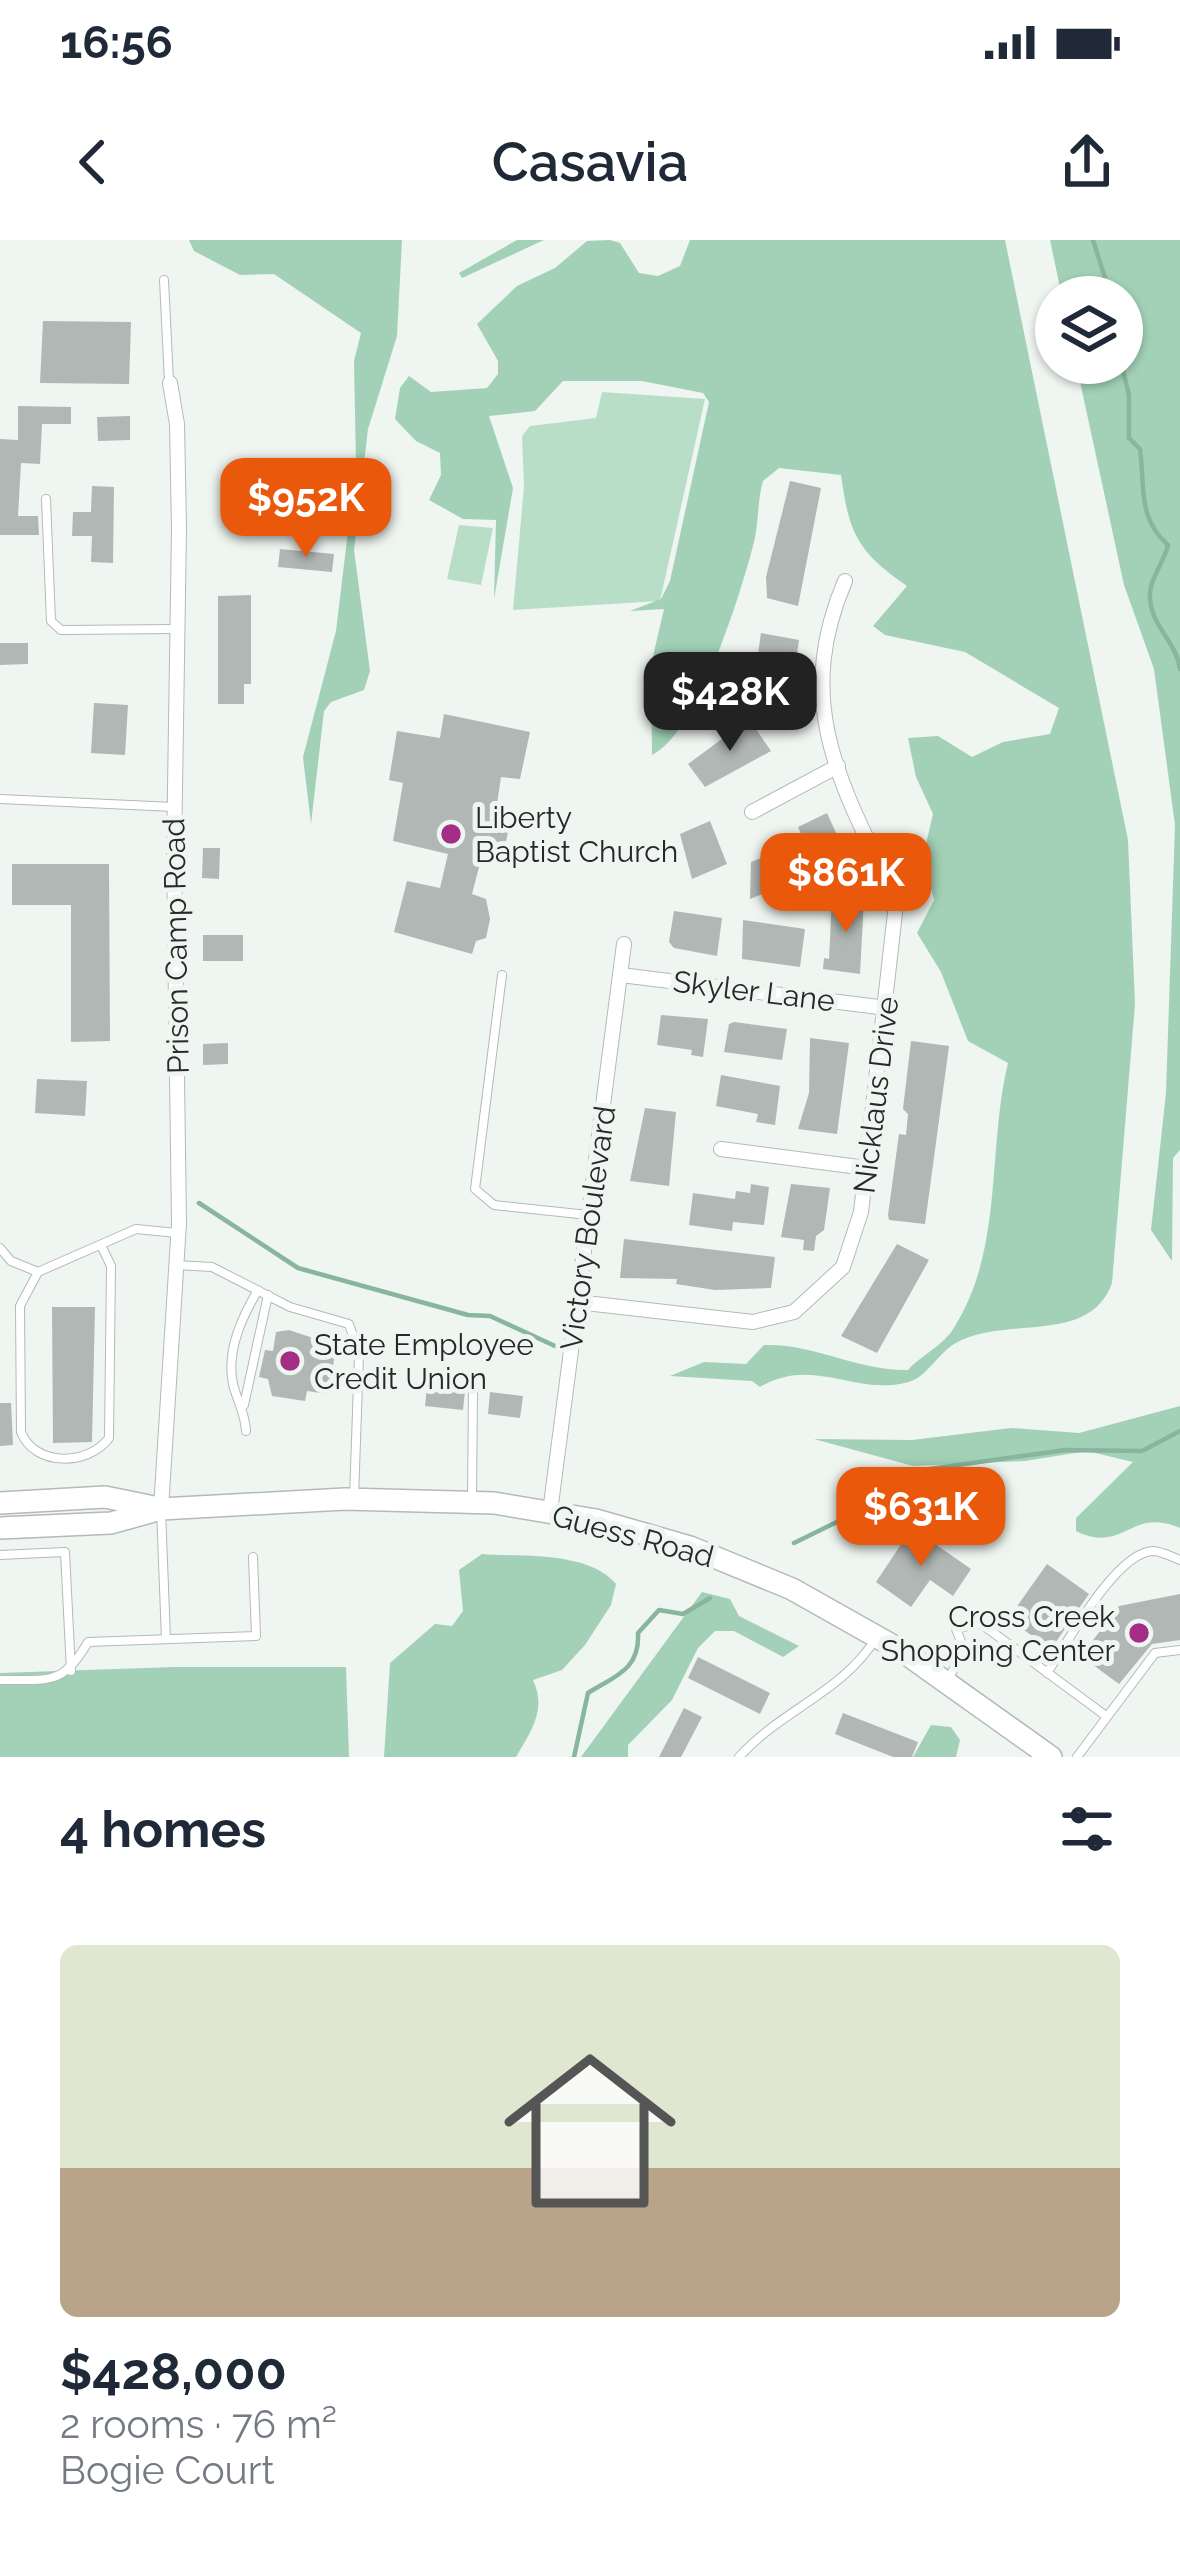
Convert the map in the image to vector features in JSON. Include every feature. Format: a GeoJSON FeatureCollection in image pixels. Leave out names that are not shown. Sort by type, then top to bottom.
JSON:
{"type":"FeatureCollection","features":[{"type":"Feature","properties":{"kind":"main road","name":"Guess Road"},"geometry":{"type":"LineString","coordinates":[[0,1503],[105,1497],[160,1509]]}},
{"type":"Feature","properties":{"kind":"main road","name":"Guess Road"},"geometry":{"type":"LineString","coordinates":[[0,1528],[111,1523],[160,1509],[354,1499],[472,1502],[550,1512],[649,1533],[792,1589],[878,1636],[1051,1757]]}},
{"type":"Feature","properties":{"kind":"street","name":"Prison Camp Road"},"geometry":{"type":"LineString","coordinates":[[160,1509],[178,1233],[174,807],[178,424],[170,383]]}},
{"type":"Feature","properties":{"kind":"street","name":"Nicklaus Drive"},"geometry":{"type":"LineString","coordinates":[[577,1302],[753,1322],[794,1312],[843,1268],[855,1240],[887,1008],[893,893],[821,718],[820,688],[831,613],[845,581]]}},
{"type":"Feature","properties":{"kind":"street"},"geometry":{"type":"LineString","coordinates":[[752,812],[838,766]]}},
{"type":"Feature","properties":{"kind":"street","name":"Victory Boulevard"},"geometry":{"type":"LineString","coordinates":[[550,1512],[624,944]]}},
{"type":"Feature","properties":{"kind":"street","name":"Skyler Lane"},"geometry":{"type":"LineString","coordinates":[[621,975],[887,1008]]}},
{"type":"Feature","properties":{"kind":"street"},"geometry":{"type":"LineString","coordinates":[[721,1149],[866,1168]]}},
{"type":"Feature","properties":{"kind":"lane"},"geometry":{"type":"LineString","coordinates":[[164,280],[170,383]]}},
{"type":"Feature","properties":{"kind":"lane"},"geometry":{"type":"LineString","coordinates":[[46,499],[51,621],[61,630],[177,629]]}},
{"type":"Feature","properties":{"kind":"lane"},"geometry":{"type":"LineString","coordinates":[[0,799],[174,807]]}},
{"type":"Feature","properties":{"kind":"lane"},"geometry":{"type":"LineString","coordinates":[[502,975],[474,1162],[475,1189],[494,1205],[590,1215]]}},
{"type":"Feature","properties":{"kind":"lane"},"geometry":{"type":"LineString","coordinates":[[101,1245],[111,1266],[109,1438],[100,1448],[74,1458],[33,1451],[22,1432],[20,1306],[38,1272],[136,1229],[178,1233]]}},
{"type":"Feature","properties":{"kind":"lane"},"geometry":{"type":"LineString","coordinates":[[0,1248],[11,1261],[38,1272]]}},
{"type":"Feature","properties":{"kind":"lane"},"geometry":{"type":"LineString","coordinates":[[176,1264],[212,1267],[290,1307],[341,1319],[355,1333],[354,1499]]}},
{"type":"Feature","properties":{"kind":"lane"},"geometry":{"type":"LineString","coordinates":[[244,1406],[232,1377],[237,1332],[258,1289]]}},
{"type":"Feature","properties":{"kind":"lane"},"geometry":{"type":"LineString","coordinates":[[246,1431],[244,1406],[268,1295]]}},
{"type":"Feature","properties":{"kind":"lane"},"geometry":{"type":"LineString","coordinates":[[472,1502],[473,1388]]}},
{"type":"Feature","properties":{"kind":"lane"},"geometry":{"type":"LineString","coordinates":[[160,1509],[166,1640]]}},
{"type":"Feature","properties":{"kind":"lane"},"geometry":{"type":"LineString","coordinates":[[1047,1673],[1112,1578],[1141,1555],[1155,1551],[1180,1560]]}},
{"type":"Feature","properties":{"kind":"lane"},"geometry":{"type":"LineString","coordinates":[[0,1555],[65,1552],[71,1672]]}},
{"type":"Feature","properties":{"kind":"lane"},"geometry":{"type":"LineString","coordinates":[[0,1680],[54,1679],[71,1672],[88,1642],[256,1636],[254,1557]]}},
{"type":"Feature","properties":{"kind":"lane"},"geometry":{"type":"LineString","coordinates":[[946,1683],[964,1649],[956,1629],[980,1624],[1106,1716]]}},
{"type":"Feature","properties":{"kind":"lane"},"geometry":{"type":"LineString","coordinates":[[739,1757],[793,1709],[839,1684],[878,1636]]}},
{"type":"Feature","properties":{"kind":"lane"},"geometry":{"type":"LineString","coordinates":[[1077,1757],[1155,1653],[1180,1649]]}},
{"type":"Feature","properties":{"kind":"green space"},"geometry":{"type":"Polygon","coordinates":[[[189,240],[402,240],[397,336],[368,429],[354,550],[370,671],[364,690],[331,702],[324,711],[311,824],[303,757],[336,631],[356,465],[354,361],[361,333],[274,274],[240,275],[194,251],[189,240]]]}},
{"type":"Feature","properties":{"kind":"green space"},"geometry":{"type":"Polygon","coordinates":[[[517,240],[544,240],[462,278],[459,273],[517,240]]]}},
{"type":"Feature","properties":{"kind":"green space"},"geometry":{"type":"Polygon","coordinates":[[[690,240],[1005,240],[1128,840],[1135,1004],[1112,1283],[1101,1303],[1066,1322],[976,1335],[956,1343],[913,1381],[886,1385],[798,1375],[760,1387],[752,1381],[670,1376],[704,1362],[746,1364],[764,1345],[908,1370],[955,1326],[970,1296],[988,1231],[1008,1063],[968,1041],[941,972],[917,933],[934,900],[923,857],[933,814],[916,777],[908,738],[938,736],[972,757],[1003,742],[1050,734],[1059,708],[965,652],[885,635],[873,626],[907,586],[876,562],[858,539],[841,475],[779,468],[763,481],[753,546],[715,661],[685,720],[652,755],[651,665],[664,609],[630,611],[661,599],[670,581],[709,402],[703,393],[642,381],[563,381],[535,411],[489,416],[513,488],[494,599],[496,520],[463,519],[429,500],[441,475],[440,453],[416,441],[395,419],[400,388],[409,376],[431,392],[487,388],[498,374],[498,361],[477,324],[517,286],[555,268],[587,241],[620,243],[639,273],[658,276],[680,266],[690,240]]]}},
{"type":"Feature","properties":{"kind":"green space"},"geometry":{"type":"Polygon","coordinates":[[[1050,240],[1180,240],[1180,1150],[1173,1158],[1172,1261],[1151,1230],[1166,1093],[1175,825],[1154,669],[1124,585],[1081,384],[1143,384],[1143,276],[1058,276],[1050,240]]]}},
{"type":"Feature","properties":{"kind":"green space"},"geometry":{"type":"Polygon","coordinates":[[[602,392],[705,399],[660,601],[513,610],[524,486],[522,436],[530,426],[596,418],[602,392]]]}},
{"type":"Feature","properties":{"kind":"green space"},"geometry":{"type":"Polygon","coordinates":[[[459,525],[493,528],[481,585],[447,579],[459,525]]]}},
{"type":"Feature","properties":{"kind":"green space"},"geometry":{"type":"Polygon","coordinates":[[[1180,1406],[1180,1528],[1149,1523],[1105,1538],[1076,1531],[1076,1518],[1133,1462],[1087,1451],[1025,1461],[913,1466],[814,1439],[912,1440],[1011,1428],[1079,1433],[1180,1406]]]}},
{"type":"Feature","properties":{"kind":"green space"},"geometry":{"type":"Polygon","coordinates":[[[482,1554],[554,1558],[589,1566],[616,1584],[611,1605],[562,1670],[533,1680],[538,1711],[516,1757],[384,1757],[390,1663],[435,1624],[452,1626],[463,1611],[459,1570],[482,1554]]]}},
{"type":"Feature","properties":{"kind":"green space"},"geometry":{"type":"Polygon","coordinates":[[[702,1592],[730,1599],[739,1616],[799,1646],[783,1657],[734,1631],[715,1631],[698,1648],[672,1700],[628,1745],[628,1757],[581,1757],[702,1592]]]}},
{"type":"Feature","properties":{"kind":"green space"},"geometry":{"type":"Polygon","coordinates":[[[346,1667],[349,1757],[0,1757],[0,1673],[346,1667]]]}},
{"type":"Feature","properties":{"kind":"green space"},"geometry":{"type":"Polygon","coordinates":[[[931,1725],[951,1727],[960,1740],[956,1757],[913,1757],[931,1725]]]}},
{"type":"Feature","properties":{"kind":"building"},"geometry":{"type":"Polygon","coordinates":[[[43,321],[131,322],[129,384],[40,383],[43,321]]]}},
{"type":"Feature","properties":{"kind":"building"},"geometry":{"type":"Polygon","coordinates":[[[18,406],[71,407],[71,424],[42,424],[40,464],[21,463],[18,516],[38,516],[39,535],[0,535],[0,439],[18,440],[18,406]]]}},
{"type":"Feature","properties":{"kind":"building"},"geometry":{"type":"Polygon","coordinates":[[[130,416],[130,440],[98,441],[97,417],[130,416]]]}},
{"type":"Feature","properties":{"kind":"building"},"geometry":{"type":"Polygon","coordinates":[[[790,481],[821,488],[798,606],[767,598],[766,577],[790,481]]]}},
{"type":"Feature","properties":{"kind":"building"},"geometry":{"type":"Polygon","coordinates":[[[92,486],[114,487],[113,563],[91,562],[92,536],[72,536],[73,512],[91,512],[92,486]]]}},
{"type":"Feature","properties":{"kind":"building"},"geometry":{"type":"Polygon","coordinates":[[[280,549],[334,554],[332,572],[278,567],[280,549]]]}},
{"type":"Feature","properties":{"kind":"building"},"geometry":{"type":"Polygon","coordinates":[[[251,595],[251,684],[244,684],[244,704],[218,704],[218,596],[251,595]]]}},
{"type":"Feature","properties":{"kind":"building"},"geometry":{"type":"Polygon","coordinates":[[[761,633],[799,640],[788,716],[750,710],[761,633]]]}},
{"type":"Feature","properties":{"kind":"building"},"geometry":{"type":"Polygon","coordinates":[[[0,643],[28,643],[28,664],[0,665],[0,643]]]}},
{"type":"Feature","properties":{"kind":"building"},"geometry":{"type":"Polygon","coordinates":[[[94,703],[128,705],[125,755],[91,753],[94,703]]]}},
{"type":"Feature","properties":{"kind":"building","name":"Liberty Baptist Church"},"geometry":{"type":"Polygon","coordinates":[[[444,714],[530,732],[520,779],[501,777],[494,824],[509,827],[503,856],[483,852],[472,894],[486,899],[490,919],[486,938],[476,941],[472,954],[394,932],[407,881],[440,888],[448,854],[393,841],[403,783],[389,780],[397,731],[440,738],[444,714]]]}},
{"type":"Feature","properties":{"kind":"building"},"geometry":{"type":"Polygon","coordinates":[[[749,719],[771,751],[705,787],[688,764],[749,719]]]}},
{"type":"Feature","properties":{"kind":"building"},"geometry":{"type":"Polygon","coordinates":[[[827,813],[851,866],[821,880],[798,827],[827,813]]]}},
{"type":"Feature","properties":{"kind":"building"},"geometry":{"type":"Polygon","coordinates":[[[710,821],[727,864],[692,879],[680,834],[710,821]]]}},
{"type":"Feature","properties":{"kind":"building"},"geometry":{"type":"Polygon","coordinates":[[[203,848],[220,848],[219,879],[202,878],[203,848]]]}},
{"type":"Feature","properties":{"kind":"building"},"geometry":{"type":"Polygon","coordinates":[[[781,850],[793,882],[750,899],[751,862],[781,850]]]}},
{"type":"Feature","properties":{"kind":"building"},"geometry":{"type":"Polygon","coordinates":[[[12,864],[109,864],[110,1041],[71,1042],[71,905],[12,905],[12,864]]]}},
{"type":"Feature","properties":{"kind":"building"},"geometry":{"type":"Polygon","coordinates":[[[832,896],[864,899],[860,974],[823,969],[824,958],[829,959],[832,896]]]}},
{"type":"Feature","properties":{"kind":"building"},"geometry":{"type":"Polygon","coordinates":[[[674,911],[722,918],[717,956],[674,948],[669,942],[674,911]]]}},
{"type":"Feature","properties":{"kind":"building"},"geometry":{"type":"Polygon","coordinates":[[[743,920],[805,929],[800,967],[742,959],[743,920]]]}},
{"type":"Feature","properties":{"kind":"building"},"geometry":{"type":"Polygon","coordinates":[[[203,935],[243,935],[243,961],[203,961],[203,935]]]}},
{"type":"Feature","properties":{"kind":"building"},"geometry":{"type":"Polygon","coordinates":[[[661,1015],[708,1019],[703,1057],[691,1055],[692,1050],[657,1045],[661,1015]]]}},
{"type":"Feature","properties":{"kind":"building"},"geometry":{"type":"Polygon","coordinates":[[[729,1024],[787,1029],[782,1060],[724,1052],[729,1024]]]}},
{"type":"Feature","properties":{"kind":"building"},"geometry":{"type":"Polygon","coordinates":[[[810,1038],[849,1043],[837,1134],[798,1129],[809,1093],[810,1038]]]}},
{"type":"Feature","properties":{"kind":"building"},"geometry":{"type":"Polygon","coordinates":[[[911,1041],[949,1046],[925,1224],[889,1220],[888,1215],[899,1134],[906,1135],[908,1114],[903,1109],[911,1041]]]}},
{"type":"Feature","properties":{"kind":"building"},"geometry":{"type":"Polygon","coordinates":[[[228,1043],[228,1064],[203,1065],[203,1044],[228,1043]]]}},
{"type":"Feature","properties":{"kind":"building"},"geometry":{"type":"Polygon","coordinates":[[[721,1075],[780,1086],[775,1125],[756,1122],[758,1114],[716,1106],[721,1075]]]}},
{"type":"Feature","properties":{"kind":"building"},"geometry":{"type":"Polygon","coordinates":[[[37,1079],[87,1081],[85,1116],[35,1113],[37,1079]]]}},
{"type":"Feature","properties":{"kind":"building"},"geometry":{"type":"Polygon","coordinates":[[[645,1108],[676,1112],[669,1186],[630,1181],[645,1108]]]}},
{"type":"Feature","properties":{"kind":"building"},"geometry":{"type":"Polygon","coordinates":[[[751,1184],[769,1187],[764,1225],[733,1222],[732,1231],[689,1225],[693,1193],[735,1199],[736,1191],[750,1193],[751,1184]]]}},
{"type":"Feature","properties":{"kind":"building"},"geometry":{"type":"Polygon","coordinates":[[[791,1184],[830,1188],[824,1230],[816,1236],[814,1251],[803,1250],[804,1240],[781,1237],[791,1184]]]}},
{"type":"Feature","properties":{"kind":"building"},"geometry":{"type":"Polygon","coordinates":[[[624,1239],[775,1257],[771,1288],[715,1290],[676,1284],[677,1279],[620,1278],[624,1239]]]}},
{"type":"Feature","properties":{"kind":"building"},"geometry":{"type":"Polygon","coordinates":[[[897,1244],[929,1260],[877,1353],[841,1336],[897,1244]]]}},
{"type":"Feature","properties":{"kind":"building"},"geometry":{"type":"Polygon","coordinates":[[[52,1307],[95,1307],[92,1442],[53,1443],[52,1307]]]}},
{"type":"Feature","properties":{"kind":"building"},"geometry":{"type":"Polygon","coordinates":[[[289,1330],[316,1339],[314,1350],[335,1354],[328,1394],[307,1391],[305,1401],[272,1396],[268,1379],[259,1377],[265,1350],[273,1351],[276,1332],[289,1330]]]}},
{"type":"Feature","properties":{"kind":"building"},"geometry":{"type":"Polygon","coordinates":[[[427,1387],[465,1391],[463,1410],[425,1406],[427,1387]]]}},
{"type":"Feature","properties":{"kind":"building"},"geometry":{"type":"Polygon","coordinates":[[[490,1392],[523,1396],[520,1418],[488,1414],[490,1392]]]}},
{"type":"Feature","properties":{"kind":"building"},"geometry":{"type":"Polygon","coordinates":[[[0,1403],[11,1403],[13,1445],[0,1446],[0,1403]]]}},
{"type":"Feature","properties":{"kind":"building"},"geometry":{"type":"Polygon","coordinates":[[[912,1528],[971,1569],[953,1596],[930,1580],[911,1607],[876,1582],[912,1528]]]}},
{"type":"Feature","properties":{"kind":"building"},"geometry":{"type":"Polygon","coordinates":[[[1047,1564],[1089,1594],[1051,1649],[1008,1619],[1047,1564]]]}},
{"type":"Feature","properties":{"kind":"building","name":"Cross Creek Shopping Center"},"geometry":{"type":"Polygon","coordinates":[[[1180,1594],[1180,1640],[1152,1644],[1119,1684],[1081,1656],[1119,1606],[1180,1594]]]}},
{"type":"Feature","properties":{"kind":"building"},"geometry":{"type":"Polygon","coordinates":[[[698,1657],[770,1693],[760,1714],[688,1678],[698,1657]]]}},
{"type":"Feature","properties":{"kind":"building"},"geometry":{"type":"Polygon","coordinates":[[[684,1708],[702,1717],[681,1757],[659,1757],[684,1708]]]}},
{"type":"Feature","properties":{"kind":"building"},"geometry":{"type":"Polygon","coordinates":[[[843,1713],[918,1742],[912,1757],[893,1757],[835,1734],[843,1713]]]}},
{"type":"Feature","properties":{"kind":"waterway"},"geometry":{"type":"LineString","coordinates":[[1093,240],[1104,276]]}},
{"type":"Feature","properties":{"kind":"waterway"},"geometry":{"type":"LineString","coordinates":[[1126,384],[1129,438],[1140,449],[1147,512],[1168,545],[1150,599],[1180,669]]}},
{"type":"Feature","properties":{"kind":"waterway"},"geometry":{"type":"LineString","coordinates":[[199,1203],[298,1268],[468,1315],[490,1316],[555,1346]]}},
{"type":"Feature","properties":{"kind":"waterway"},"geometry":{"type":"LineString","coordinates":[[794,1543],[845,1518],[901,1473],[1065,1450],[1142,1451],[1180,1431]]}},
{"type":"Feature","properties":{"kind":"waterway"},"geometry":{"type":"LineString","coordinates":[[574,1757],[588,1693],[630,1664],[638,1633],[659,1610],[683,1614],[710,1598]]}},
{"type":"Feature","properties":{"kind":"place","name":"Liberty Baptist Church"},"geometry":{"type":"Point","coordinates":[451,834]}},
{"type":"Feature","properties":{"kind":"place","name":"State Employee Credit Union"},"geometry":{"type":"Point","coordinates":[290,1361]}},
{"type":"Feature","properties":{"kind":"place","name":"Cross Creek Shopping Center"},"geometry":{"type":"Point","coordinates":[1139,1633]}}]}
